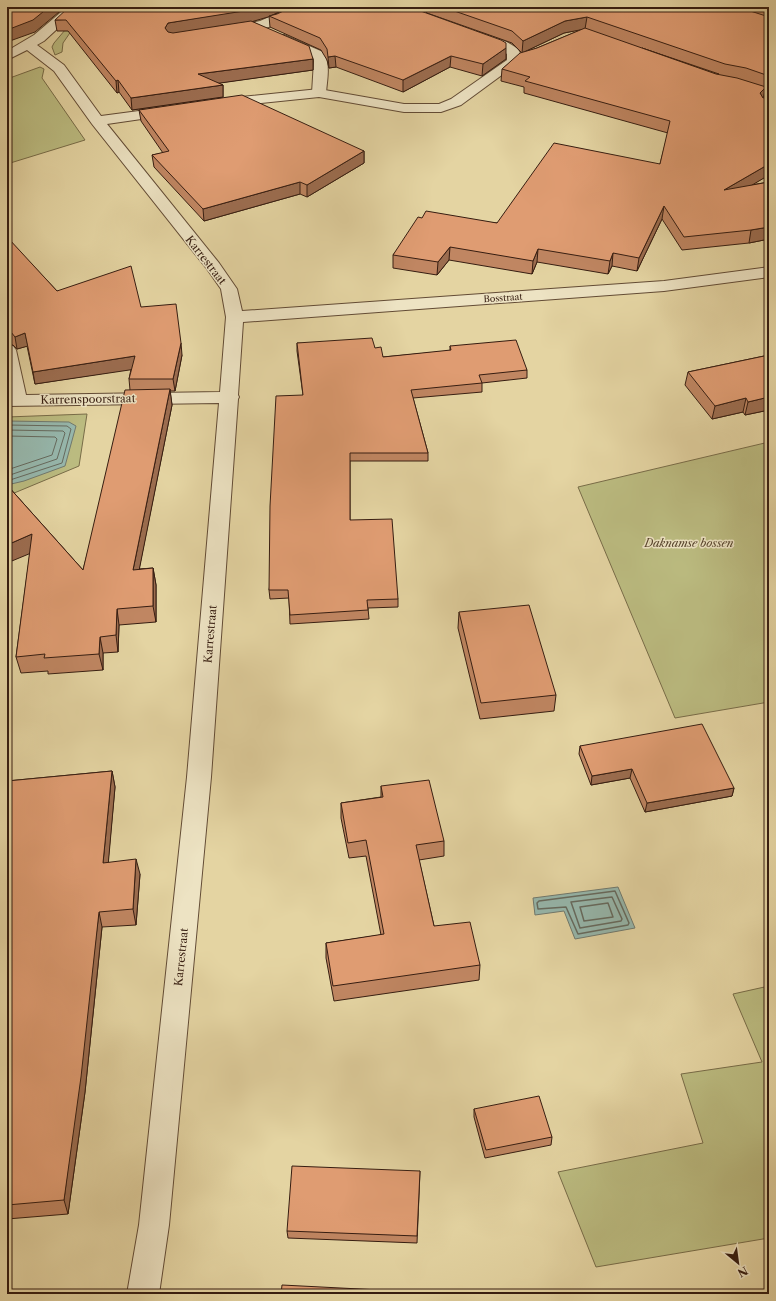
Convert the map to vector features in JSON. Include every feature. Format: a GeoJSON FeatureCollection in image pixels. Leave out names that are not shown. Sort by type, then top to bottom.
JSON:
{"type":"FeatureCollection","features":[{"type":"Feature","properties":{"kind":"street"},"geometry":{"type":"LineString","coordinates":[[7,56],[29,45],[46,34],[75,7]]}},
{"type":"Feature","properties":{"kind":"street"},"geometry":{"type":"LineString","coordinates":[[219,32],[253,27],[268,23],[303,7]]}},
{"type":"Feature","properties":{"kind":"street"},"geometry":{"type":"LineString","coordinates":[[253,27],[310,50],[318,55],[321,61],[319,93]]}},
{"type":"Feature","properties":{"kind":"street"},"geometry":{"type":"LineString","coordinates":[[206,106],[288,95],[319,93],[404,108],[440,108],[456,102],[521,59],[506,47],[466,32]]}},
{"type":"Feature","properties":{"kind":"street","name":"Karrestraat"},"geometry":{"type":"LineString","coordinates":[[29,45],[59,68],[97,121],[221,278],[229,289],[236,317],[199,777],[154,1225],[143,1294]]}},
{"type":"Feature","properties":{"kind":"street"},"geometry":{"type":"LineString","coordinates":[[726,82],[738,84],[768,101]]}},
{"type":"Feature","properties":{"kind":"street"},"geometry":{"type":"LineString","coordinates":[[97,121],[183,109]]}},
{"type":"Feature","properties":{"kind":"street","name":"Bosstraat"},"geometry":{"type":"LineString","coordinates":[[236,317],[664,286],[769,272]]}},
{"type":"Feature","properties":{"kind":"street","name":"Karrenspoorstraat"},"geometry":{"type":"LineString","coordinates":[[7,350],[13,401],[230,397]]}},
{"type":"Feature","properties":{"kind":"green space"},"geometry":{"type":"Polygon","coordinates":[[[71,23],[76,24],[63,43],[62,52],[55,55],[52,47],[54,43],[71,23]]]}},
{"type":"Feature","properties":{"kind":"green space"},"geometry":{"type":"Polygon","coordinates":[[[40,67],[44,69],[42,78],[85,140],[7,164],[7,79],[40,67]]]}},
{"type":"Feature","properties":{"kind":"green space"},"geometry":{"type":"Polygon","coordinates":[[[87,414],[79,466],[7,496],[7,417],[87,414]]]}},
{"type":"Feature","properties":{"kind":"green space","name":"Daknamse bossen"},"geometry":{"type":"Polygon","coordinates":[[[769,442],[769,702],[675,718],[578,487],[769,442]]]}},
{"type":"Feature","properties":{"kind":"green space"},"geometry":{"type":"Polygon","coordinates":[[[769,986],[769,1238],[596,1267],[558,1172],[703,1143],[681,1074],[762,1062],[733,994],[769,986]]]}},
{"type":"Feature","properties":{"kind":"water"},"geometry":{"type":"Polygon","coordinates":[[[7,421],[69,422],[76,426],[65,466],[24,481],[7,485],[7,421]]]}},
{"type":"Feature","properties":{"kind":"water"},"geometry":{"type":"Polygon","coordinates":[[[618,887],[635,928],[575,939],[564,911],[535,915],[533,898],[618,887]]]}},
{"type":"Feature","properties":{"kind":"building"},"geometry":{"type":"Polygon","coordinates":[[[7,7],[49,7],[33,20],[7,30],[7,7]]]}},
{"type":"Feature","properties":{"kind":"building"},"geometry":{"type":"Polygon","coordinates":[[[69,7],[262,7],[168,23],[165,28],[168,32],[173,33],[251,21],[309,46],[313,59],[198,74],[223,85],[131,98],[118,80],[116,81],[66,20],[55,20],[69,7]]]}},
{"type":"Feature","properties":{"kind":"building"},"geometry":{"type":"Polygon","coordinates":[[[292,7],[362,7],[383,11],[396,7],[413,7],[501,40],[506,43],[506,48],[483,64],[451,56],[403,80],[335,56],[328,57],[327,49],[320,38],[269,16],[292,7]]]}},
{"type":"Feature","properties":{"kind":"building"},"geometry":{"type":"Polygon","coordinates":[[[443,7],[738,7],[769,17],[769,76],[746,68],[725,64],[587,17],[565,21],[523,41],[512,31],[443,7]]]}},
{"type":"Feature","properties":{"kind":"building"},"geometry":{"type":"Polygon","coordinates":[[[585,28],[716,74],[737,78],[766,87],[760,93],[763,98],[769,97],[769,164],[724,190],[769,182],[769,227],[684,237],[664,206],[639,258],[613,253],[610,261],[538,249],[533,261],[450,247],[438,262],[393,255],[418,217],[422,218],[426,211],[497,223],[554,143],[660,164],[670,121],[525,81],[530,77],[502,69],[520,53],[537,48],[585,28]]]}},
{"type":"Feature","properties":{"kind":"building"},"geometry":{"type":"Polygon","coordinates":[[[242,95],[364,151],[307,185],[300,182],[203,209],[152,155],[169,151],[139,110],[242,95]]]}},
{"type":"Feature","properties":{"kind":"building"},"geometry":{"type":"Polygon","coordinates":[[[7,229],[9,239],[57,291],[131,266],[141,307],[176,304],[181,343],[173,379],[129,379],[135,356],[33,372],[25,333],[15,337],[11,332],[7,331],[7,229]]]}},
{"type":"Feature","properties":{"kind":"building"},"geometry":{"type":"Polygon","coordinates":[[[372,338],[375,348],[381,347],[383,357],[451,350],[450,346],[516,340],[527,370],[479,375],[482,383],[411,390],[428,453],[350,453],[350,520],[392,519],[398,599],[367,600],[368,610],[290,615],[288,590],[269,590],[270,506],[276,396],[303,395],[297,343],[372,338]]]}},
{"type":"Feature","properties":{"kind":"building"},"geometry":{"type":"Polygon","coordinates":[[[769,355],[769,397],[748,402],[746,398],[715,406],[688,372],[769,355]]]}},
{"type":"Feature","properties":{"kind":"building"},"geometry":{"type":"Polygon","coordinates":[[[170,389],[133,570],[153,568],[153,606],[117,609],[116,635],[100,637],[99,654],[44,658],[45,654],[16,657],[32,534],[7,545],[7,485],[83,570],[125,390],[170,389]]]}},
{"type":"Feature","properties":{"kind":"building"},"geometry":{"type":"Polygon","coordinates":[[[529,605],[556,695],[481,703],[459,612],[529,605]]]}},
{"type":"Feature","properties":{"kind":"building"},"geometry":{"type":"Polygon","coordinates":[[[702,724],[734,788],[647,803],[632,769],[592,776],[580,746],[702,724]]]}},
{"type":"Feature","properties":{"kind":"building"},"geometry":{"type":"Polygon","coordinates":[[[112,771],[103,863],[136,859],[133,909],[99,912],[81,1077],[64,1200],[7,1205],[7,781],[112,771]]]}},
{"type":"Feature","properties":{"kind":"building"},"geometry":{"type":"Polygon","coordinates":[[[429,780],[444,841],[416,845],[434,926],[470,922],[480,965],[333,986],[326,943],[384,934],[366,840],[348,843],[341,803],[383,797],[381,786],[429,780]]]}},
{"type":"Feature","properties":{"kind":"building"},"geometry":{"type":"Polygon","coordinates":[[[539,1096],[552,1137],[486,1150],[474,1109],[539,1096]]]}},
{"type":"Feature","properties":{"kind":"building"},"geometry":{"type":"Polygon","coordinates":[[[292,1166],[420,1171],[417,1236],[287,1231],[292,1166]]]}},
{"type":"Feature","properties":{"kind":"building"},"geometry":{"type":"Polygon","coordinates":[[[282,1285],[399,1291],[399,1294],[281,1294],[282,1285]]]}}]}
